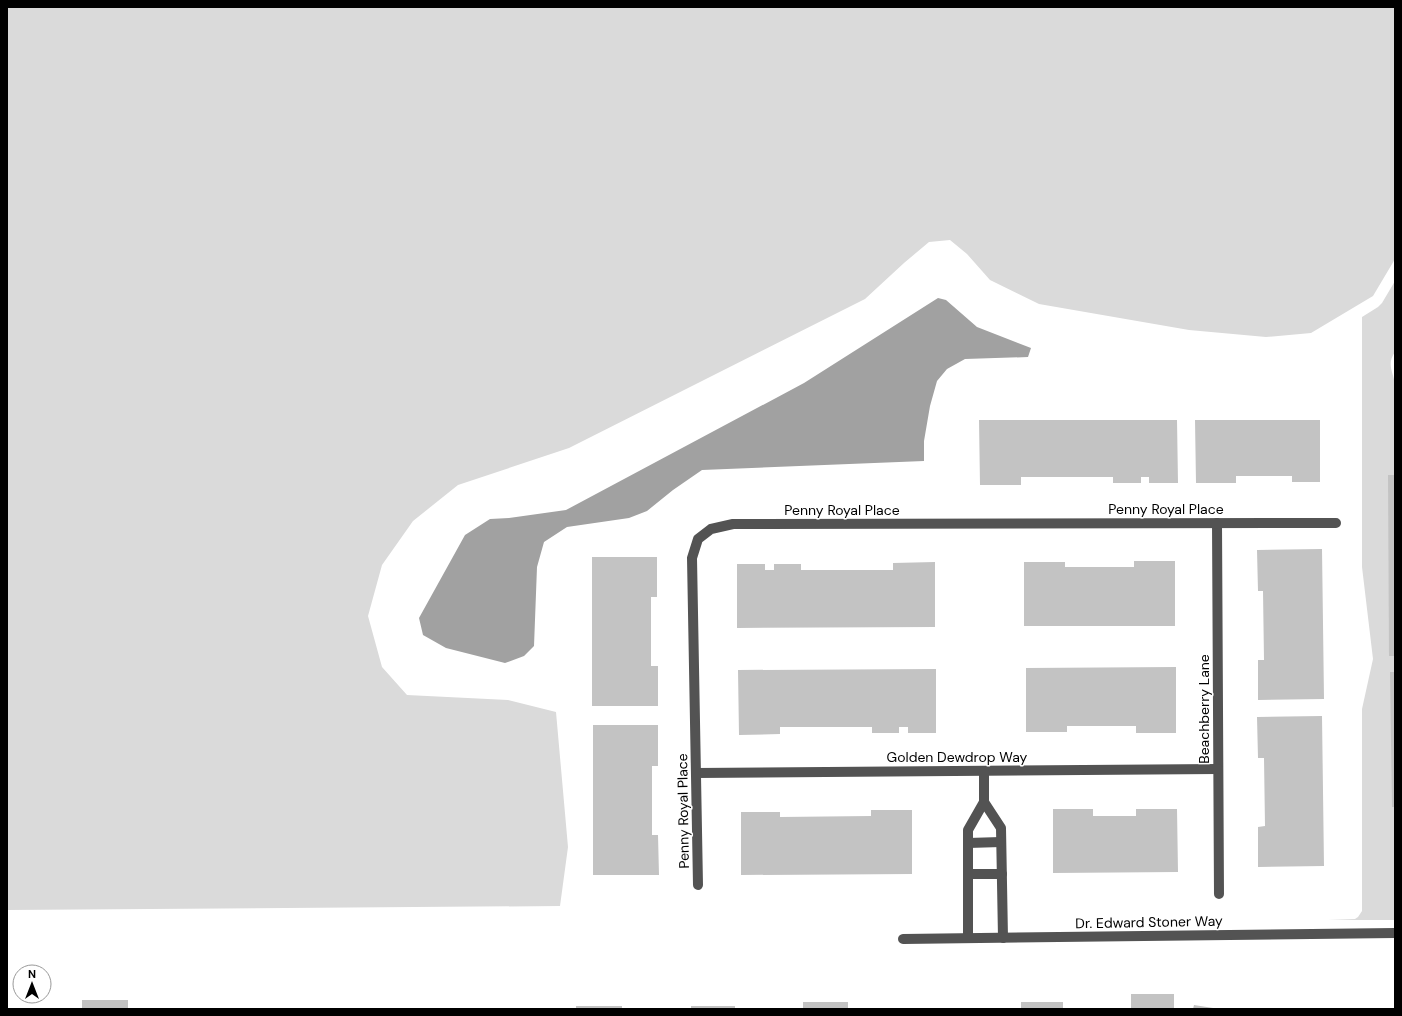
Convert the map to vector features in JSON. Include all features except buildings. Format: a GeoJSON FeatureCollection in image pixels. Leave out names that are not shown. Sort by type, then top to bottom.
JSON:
{"type":"FeatureCollection","features":[{"type":"Feature","properties":{"kind":"street","name":"Beachberry Lane"},"geometry":{"type":"LineString","coordinates":[[1217,523],[1219,894]]}},
{"type":"Feature","properties":{"kind":"street","name":"Penny Royal Place"},"geometry":{"type":"LineString","coordinates":[[698,885],[692,558],[698,539],[711,529],[732,524],[1336,523]]}},
{"type":"Feature","properties":{"kind":"street","name":"Golden Dewdrop Way"},"geometry":{"type":"LineString","coordinates":[[696,773],[1218,769]]}},
{"type":"Feature","properties":{"kind":"street"},"geometry":{"type":"LineString","coordinates":[[968,938],[968,830],[984,802],[984,771]]}},
{"type":"Feature","properties":{"kind":"street"},"geometry":{"type":"LineString","coordinates":[[984,802],[1000,828],[1003,938]]}},
{"type":"Feature","properties":{"kind":"street"},"geometry":{"type":"LineString","coordinates":[[968,843],[1001,842]]}},
{"type":"Feature","properties":{"kind":"street"},"geometry":{"type":"LineString","coordinates":[[968,874],[1002,874]]}},
{"type":"Feature","properties":{"kind":"street","name":"Dr. Edward Stoner Way"},"geometry":{"type":"LineString","coordinates":[[903,939],[1395,934]]}},
{"type":"Feature","properties":{"kind":"shaded area"},"geometry":{"type":"Polygon","coordinates":[[[7,7],[1395,7],[1395,259],[1373,296],[1311,333],[1266,337],[1189,330],[1039,304],[990,280],[967,254],[950,240],[929,242],[865,299],[569,448],[458,485],[413,521],[382,565],[368,616],[382,667],[407,695],[508,700],[556,712],[568,847],[560,906],[7,910],[7,7]]]}},
{"type":"Feature","properties":{"kind":"shaded area"},"geometry":{"type":"Polygon","coordinates":[[[1395,281],[1395,352],[1391,363],[1395,383],[1395,920],[1328,920],[1355,919],[1362,911],[1362,709],[1373,659],[1362,567],[1362,317],[1382,303],[1395,281]]]}},
{"type":"Feature","properties":{"kind":"shaded area"},"geometry":{"type":"Polygon","coordinates":[[[938,298],[946,300],[977,327],[1031,348],[1028,357],[965,359],[947,369],[937,381],[930,406],[924,441],[924,461],[702,470],[673,490],[647,511],[629,518],[567,527],[544,542],[537,567],[534,646],[524,656],[505,663],[446,648],[423,635],[419,618],[465,535],[490,519],[509,518],[566,510],[804,383],[938,298]]]}}]}
